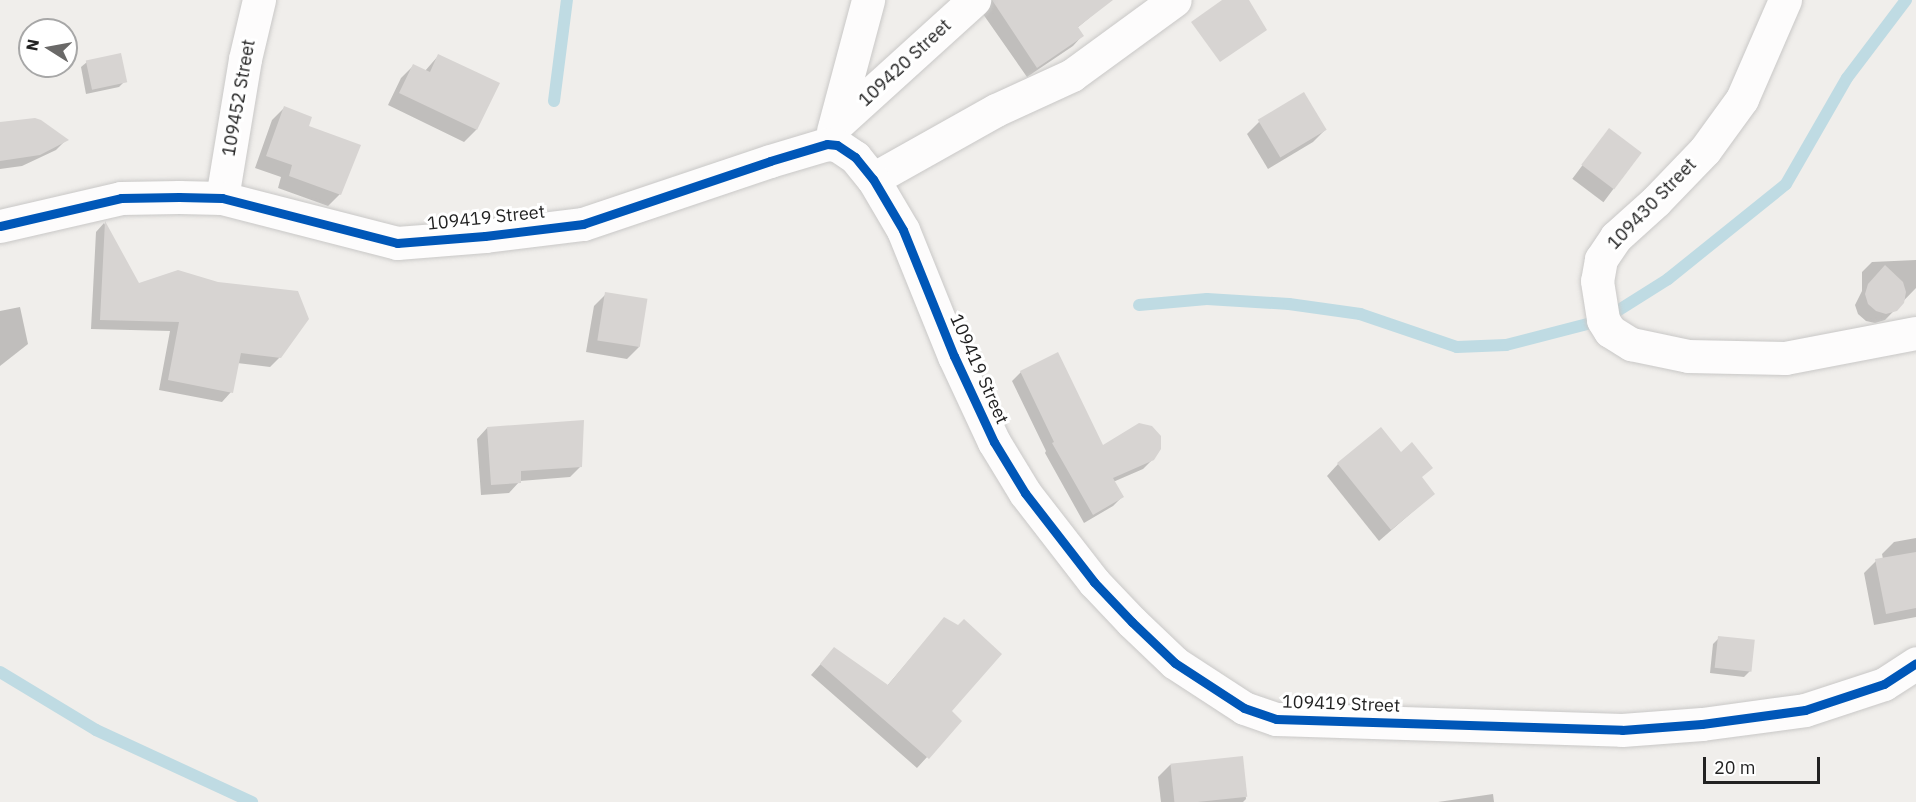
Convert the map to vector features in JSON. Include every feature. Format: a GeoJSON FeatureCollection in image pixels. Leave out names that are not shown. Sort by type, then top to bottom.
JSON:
{"type":"FeatureCollection","features":[{"type":"Feature","properties":{"kind":"street","name":"109452 Street"},"geometry":{"type":"LineString","coordinates":[[222,198],[245,59],[259,0]]}},
{"type":"Feature","properties":{"kind":"street"},"geometry":{"type":"LineString","coordinates":[[831,135],[868,0]]}},
{"type":"Feature","properties":{"kind":"street","name":"109420 Street"},"geometry":{"type":"LineString","coordinates":[[831,135],[974,0]]}},
{"type":"Feature","properties":{"kind":"street"},"geometry":{"type":"LineString","coordinates":[[873,178],[996,110],[1072,75],[1175,0]]}},
{"type":"Feature","properties":{"kind":"street","name":"109430 Street"},"geometry":{"type":"LineString","coordinates":[[1785,0],[1742,99],[1705,150],[1656,201],[1616,237],[1601,260],[1597,280],[1603,320],[1611,331],[1631,344],[1688,356],[1785,358],[1916,333]]}},
{"type":"Feature","properties":{"kind":"street","name":"109419 Street"},"geometry":{"type":"LineString","coordinates":[[0,226],[122,198],[222,198],[397,243],[485,236],[583,224],[831,135],[837,145],[855,157],[873,178],[903,230],[954,356],[994,441],[1025,493],[1094,582],[1132,622],[1175,663],[1244,708],[1276,719],[1622,730],[1702,724],[1805,710],[1884,684],[1916,663]]}},
{"type":"Feature","properties":{"kind":"building"},"geometry":{"type":"Polygon","coordinates":[[[992,0],[1113,0],[1078,27],[1084,36],[1037,68],[992,0]]]}},
{"type":"Feature","properties":{"kind":"building"},"geometry":{"type":"Polygon","coordinates":[[[1222,0],[1249,0],[1267,30],[1220,62],[1191,22],[1222,0]]]}},
{"type":"Feature","properties":{"kind":"building"},"geometry":{"type":"Polygon","coordinates":[[[121,53],[127,82],[92,90],[86,60],[121,53]]]}},
{"type":"Feature","properties":{"kind":"building"},"geometry":{"type":"Polygon","coordinates":[[[438,54],[500,83],[477,130],[399,93],[413,64],[430,72],[438,54]]]}},
{"type":"Feature","properties":{"kind":"building"},"geometry":{"type":"Polygon","coordinates":[[[1304,92],[1327,130],[1280,158],[1258,120],[1304,92]]]}},
{"type":"Feature","properties":{"kind":"building"},"geometry":{"type":"Polygon","coordinates":[[[284,106],[312,117],[309,126],[361,145],[341,195],[289,176],[292,165],[266,156],[284,106]]]}},
{"type":"Feature","properties":{"kind":"building"},"geometry":{"type":"Polygon","coordinates":[[[35,118],[69,140],[40,155],[0,161],[0,122],[35,118]]]}},
{"type":"Feature","properties":{"kind":"building"},"geometry":{"type":"Polygon","coordinates":[[[1609,128],[1642,153],[1614,189],[1581,165],[1609,128]]]}},
{"type":"Feature","properties":{"kind":"building"},"geometry":{"type":"Polygon","coordinates":[[[105,221],[139,283],[178,270],[218,282],[298,291],[309,319],[281,358],[241,353],[233,393],[168,380],[179,322],[100,320],[105,221]]]}},
{"type":"Feature","properties":{"kind":"building"},"geometry":{"type":"Polygon","coordinates":[[[1885,265],[1903,282],[1906,292],[1904,303],[1897,311],[1886,314],[1876,311],[1868,304],[1865,294],[1868,284],[1885,265]]]}},
{"type":"Feature","properties":{"kind":"building"},"geometry":{"type":"Polygon","coordinates":[[[605,292],[647,299],[640,347],[597,340],[605,292]]]}},
{"type":"Feature","properties":{"kind":"building"},"geometry":{"type":"Polygon","coordinates":[[[1058,352],[1103,445],[1139,423],[1152,426],[1161,436],[1161,449],[1154,460],[1113,478],[1124,497],[1093,515],[1052,443],[1054,442],[1020,371],[1058,352]]]}},
{"type":"Feature","properties":{"kind":"building"},"geometry":{"type":"Polygon","coordinates":[[[584,420],[582,467],[521,471],[521,483],[491,485],[487,427],[584,420]]]}},
{"type":"Feature","properties":{"kind":"building"},"geometry":{"type":"Polygon","coordinates":[[[1381,427],[1401,452],[1412,442],[1433,468],[1422,477],[1435,494],[1391,530],[1337,463],[1381,427]]]}},
{"type":"Feature","properties":{"kind":"building"},"geometry":{"type":"Polygon","coordinates":[[[1916,552],[1916,608],[1886,614],[1875,559],[1916,552]]]}},
{"type":"Feature","properties":{"kind":"building"},"geometry":{"type":"Polygon","coordinates":[[[944,617],[958,625],[964,619],[1002,654],[952,711],[962,721],[929,759],[820,664],[834,647],[888,685],[944,617]]]}},
{"type":"Feature","properties":{"kind":"building"},"geometry":{"type":"Polygon","coordinates":[[[1718,636],[1755,640],[1751,672],[1715,668],[1718,636]]]}},
{"type":"Feature","properties":{"kind":"building"},"geometry":{"type":"Polygon","coordinates":[[[1243,756],[1247,797],[1174,802],[1170,764],[1243,756]]]}},
{"type":"Feature","properties":{"kind":"waterway"},"geometry":{"type":"LineString","coordinates":[[554,101],[567,0]]}},
{"type":"Feature","properties":{"kind":"waterway"},"geometry":{"type":"LineString","coordinates":[[1139,305],[1207,299],[1289,304],[1360,314],[1457,347],[1506,345],[1603,320],[1668,279],[1786,184],[1847,78],[1906,0]]}},
{"type":"Feature","properties":{"kind":"waterway"},"geometry":{"type":"LineString","coordinates":[[0,672],[96,730],[252,802]]}},
{"type":"Feature","properties":{"kind":"cycle path"},"geometry":{"type":"LineString","coordinates":[[0,226],[121,198],[179,197],[222,198],[397,243],[485,236],[583,224],[770,161],[827,144],[837,145],[855,157],[873,179],[903,230],[954,356],[994,442],[1025,493],[1094,582],[1132,622],[1175,663],[1244,708],[1276,719],[1622,730],[1702,724],[1805,710],[1884,684],[1916,663]]}}]}
